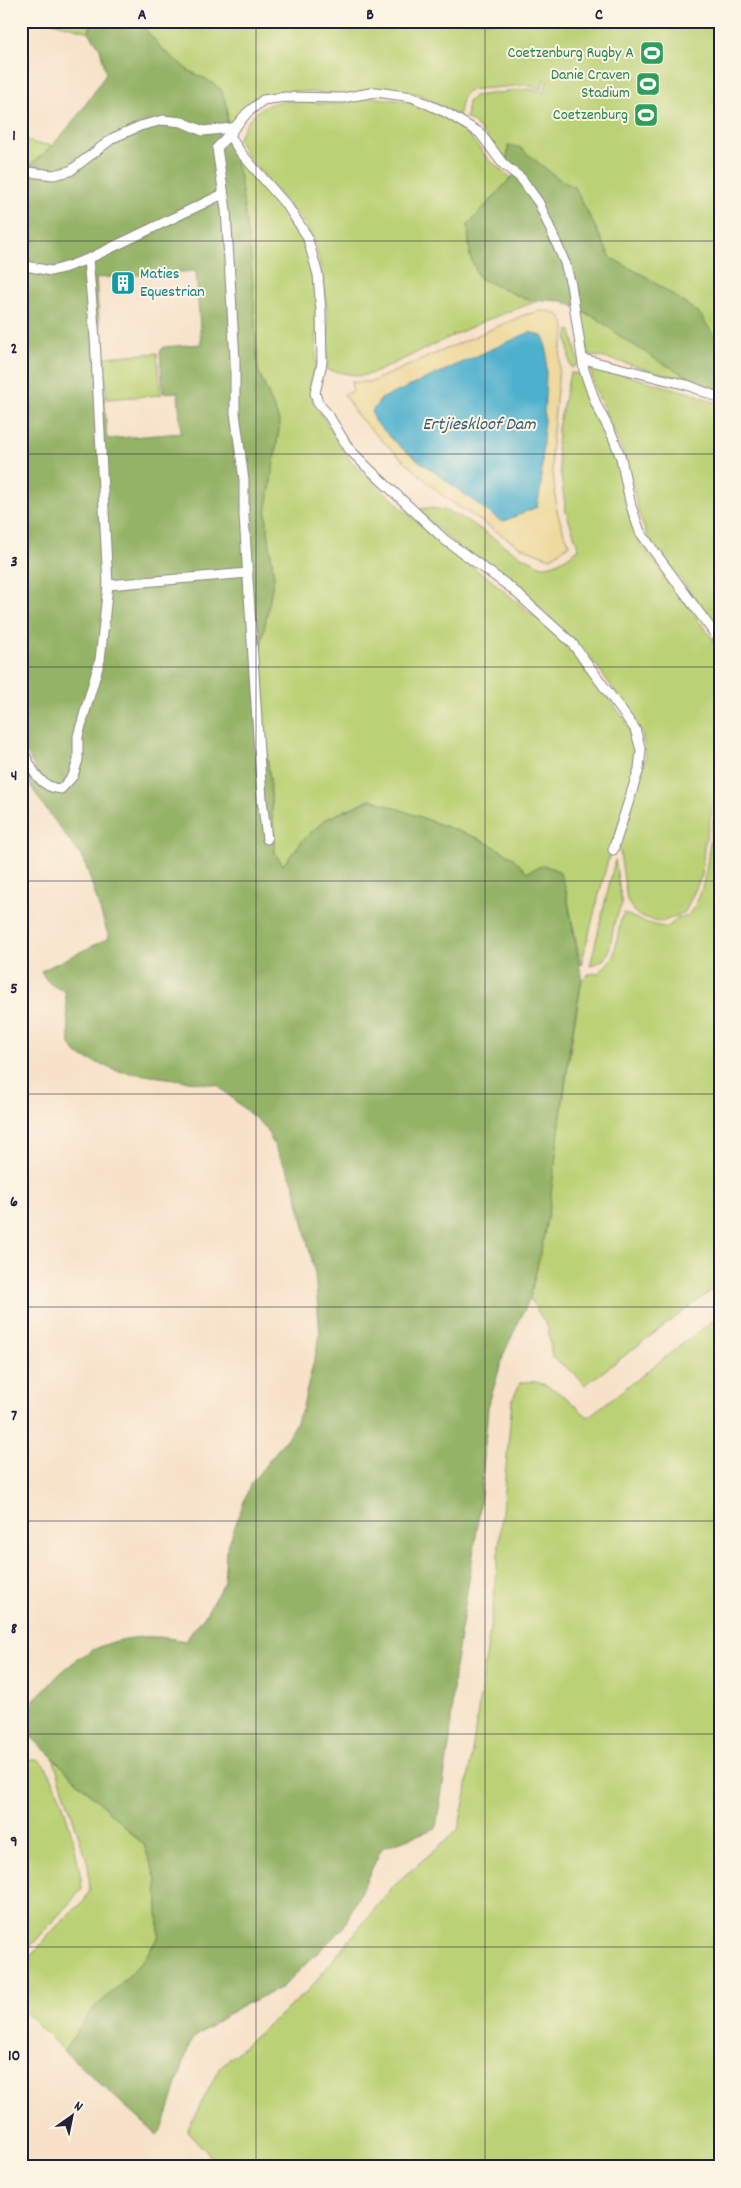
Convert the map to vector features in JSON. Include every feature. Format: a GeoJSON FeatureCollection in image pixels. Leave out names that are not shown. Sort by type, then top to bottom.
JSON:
{"type":"FeatureCollection","features":[{"type":"Feature","properties":{"kind":"street"},"geometry":{"type":"LineString","coordinates":[[267,839],[262,799],[244,480],[235,413],[235,360],[223,194],[217,148],[232,128],[263,100],[285,97],[342,98],[376,92],[412,98],[469,125],[480,133],[503,164],[521,178],[539,203],[567,271],[584,370],[596,404],[621,458],[631,506],[640,532],[720,641]]}},
{"type":"Feature","properties":{"kind":"street"},"geometry":{"type":"LineString","coordinates":[[21,168],[29,172],[53,175],[70,171],[113,138],[140,126],[163,120],[182,122],[203,131],[232,128]]}},
{"type":"Feature","properties":{"kind":"street"},"geometry":{"type":"LineString","coordinates":[[232,128],[231,138],[241,153],[288,207],[307,236],[318,275],[321,312],[322,363],[315,393],[318,403],[329,416],[350,449],[367,468],[445,540],[510,587],[572,643],[636,729],[641,750],[639,769],[613,850]]}},
{"type":"Feature","properties":{"kind":"street"},"geometry":{"type":"LineString","coordinates":[[21,265],[51,271],[88,259],[223,194]]}},
{"type":"Feature","properties":{"kind":"street"},"geometry":{"type":"LineString","coordinates":[[21,747],[33,770],[42,782],[52,788],[61,789],[73,776],[78,760],[78,736],[100,660],[108,585],[95,338],[88,259]]}},
{"type":"Feature","properties":{"kind":"street"},"geometry":{"type":"LineString","coordinates":[[583,358],[687,385],[720,398]]}},
{"type":"Feature","properties":{"kind":"street"},"geometry":{"type":"LineString","coordinates":[[108,585],[248,573]]}},
{"type":"Feature","properties":{"kind":"green space"},"geometry":{"type":"Polygon","coordinates":[[[49,21],[92,21],[89,32],[49,21]]]}},
{"type":"Feature","properties":{"kind":"green space"},"geometry":{"type":"Polygon","coordinates":[[[92,21],[133,21],[141,24],[161,48],[189,71],[221,89],[227,107],[227,121],[240,178],[251,259],[258,370],[280,423],[266,514],[274,577],[256,672],[270,780],[275,853],[283,865],[303,840],[326,819],[371,799],[480,839],[511,856],[527,872],[544,865],[559,871],[565,886],[582,980],[570,1044],[550,1203],[541,1251],[530,1298],[504,1353],[488,1407],[479,1517],[454,1674],[450,1740],[436,1828],[382,1848],[343,1928],[281,1988],[239,2007],[191,2040],[163,2128],[157,2135],[64,2051],[89,2013],[121,1984],[145,1958],[159,1936],[157,1881],[144,1845],[22,1728],[36,1698],[79,1658],[95,1649],[128,1639],[146,1637],[185,1641],[206,1614],[224,1582],[226,1551],[250,1485],[289,1435],[302,1410],[320,1335],[315,1274],[294,1184],[265,1127],[217,1085],[117,1071],[78,1055],[70,1045],[65,991],[51,984],[41,971],[109,938],[84,860],[27,780],[35,769],[21,741],[21,172],[46,151],[68,127],[106,73],[100,48],[89,32],[92,21]],[[196,271],[96,278],[107,439],[181,433],[178,392],[163,393],[160,351],[164,347],[201,344],[196,271]]]}},
{"type":"Feature","properties":{"kind":"green space"},"geometry":{"type":"Polygon","coordinates":[[[133,21],[720,21],[720,344],[698,313],[648,278],[611,258],[575,188],[556,177],[519,147],[509,146],[507,160],[473,122],[466,118],[468,102],[474,96],[528,89],[544,92],[547,80],[544,79],[542,89],[526,85],[469,90],[466,92],[460,105],[459,116],[419,94],[343,95],[297,91],[278,92],[255,100],[228,126],[227,107],[206,79],[189,71],[161,48],[141,24],[133,21]]]}},
{"type":"Feature","properties":{"kind":"green space"},"geometry":{"type":"Polygon","coordinates":[[[368,97],[420,105],[462,127],[488,159],[511,178],[468,225],[470,256],[479,278],[525,299],[540,300],[484,321],[374,373],[360,376],[327,370],[328,321],[325,292],[315,241],[304,224],[244,152],[238,139],[244,127],[258,111],[275,103],[297,101],[334,104],[368,97]]]}},
{"type":"Feature","properties":{"kind":"green space"},"geometry":{"type":"Polygon","coordinates":[[[21,136],[36,144],[51,145],[47,151],[21,172],[21,136]]]}},
{"type":"Feature","properties":{"kind":"green space"},"geometry":{"type":"Polygon","coordinates":[[[508,146],[519,147],[556,177],[575,188],[611,258],[648,278],[699,313],[720,344],[720,393],[660,362],[621,337],[597,318],[563,301],[525,299],[479,278],[470,256],[468,225],[518,170],[507,160],[508,146]]]}},
{"type":"Feature","properties":{"kind":"green space"},"geometry":{"type":"Polygon","coordinates":[[[234,156],[290,215],[308,245],[317,299],[316,365],[310,384],[313,402],[350,460],[453,555],[486,576],[552,631],[580,661],[626,721],[635,747],[633,776],[606,867],[581,965],[565,886],[544,865],[527,872],[511,856],[480,839],[371,799],[326,819],[303,840],[283,865],[275,853],[270,780],[256,672],[274,577],[266,514],[280,423],[258,370],[251,259],[240,178],[234,156]]]}},
{"type":"Feature","properties":{"kind":"green space"},"geometry":{"type":"Polygon","coordinates":[[[580,311],[597,318],[621,337],[693,380],[588,355],[580,311]]]}},
{"type":"Feature","properties":{"kind":"green space"},"geometry":{"type":"Polygon","coordinates":[[[569,330],[571,331],[579,363],[572,368],[567,338],[569,330]]]}},
{"type":"Feature","properties":{"kind":"green space"},"geometry":{"type":"Polygon","coordinates":[[[157,353],[161,395],[107,399],[104,357],[157,353]]]}},
{"type":"Feature","properties":{"kind":"green space"},"geometry":{"type":"Polygon","coordinates":[[[590,368],[618,373],[697,395],[720,405],[720,631],[648,537],[640,518],[626,459],[595,389],[590,368]]]}},
{"type":"Feature","properties":{"kind":"green space"},"geometry":{"type":"Polygon","coordinates":[[[570,373],[582,374],[587,392],[606,431],[617,465],[623,497],[638,539],[720,649],[720,791],[714,801],[704,847],[702,875],[685,912],[662,922],[639,916],[634,912],[627,900],[619,846],[646,757],[642,733],[628,709],[588,654],[519,587],[454,543],[420,513],[421,509],[435,508],[463,518],[517,554],[542,566],[549,566],[558,562],[579,549],[566,512],[557,448],[558,428],[570,373]]]}},
{"type":"Feature","properties":{"kind":"green space"},"geometry":{"type":"Polygon","coordinates":[[[720,799],[720,1284],[585,1385],[576,1375],[552,1357],[548,1328],[530,1298],[546,1219],[582,980],[588,974],[599,973],[614,956],[621,918],[624,913],[646,923],[665,927],[669,926],[678,917],[686,917],[695,906],[705,877],[712,828],[720,799]]]}},
{"type":"Feature","properties":{"kind":"green space"},"geometry":{"type":"Polygon","coordinates":[[[615,860],[622,904],[615,920],[609,951],[605,959],[590,966],[615,860]]]}},
{"type":"Feature","properties":{"kind":"green space"},"geometry":{"type":"Polygon","coordinates":[[[720,1315],[720,2167],[221,2167],[187,2131],[220,2067],[307,1992],[395,1884],[458,1830],[466,1793],[494,1601],[512,1401],[520,1383],[539,1383],[548,1386],[557,1391],[588,1417],[720,1315]]]}},
{"type":"Feature","properties":{"kind":"green space"},"geometry":{"type":"Polygon","coordinates":[[[53,1758],[144,1845],[157,1881],[159,1935],[145,1958],[121,1984],[89,2013],[64,2051],[21,2008],[21,1968],[55,1928],[84,1901],[90,1890],[88,1864],[53,1758]]]}},
{"type":"Feature","properties":{"kind":"green space"},"geometry":{"type":"Polygon","coordinates":[[[36,1759],[44,1765],[60,1797],[73,1839],[82,1889],[21,1957],[21,1767],[26,1762],[36,1759]]]}},
{"type":"Feature","properties":{"kind":"sand","name":"Ertjieskloof Dam"},"geometry":{"type":"Polygon","coordinates":[[[541,311],[556,313],[563,321],[565,327],[561,347],[551,454],[557,511],[564,533],[570,544],[550,558],[519,546],[444,497],[375,434],[356,414],[344,394],[353,392],[351,382],[371,382],[524,315],[541,311]]]}},
{"type":"Feature","properties":{"kind":"water","name":"Ertjieskloof Dam"},"geometry":{"type":"Polygon","coordinates":[[[530,332],[544,337],[547,352],[541,487],[537,507],[502,522],[399,446],[374,421],[372,411],[381,399],[530,332]]]}},
{"type":"Feature","properties":{"kind":"place","name":"Coetzenburg Rugby A"},"geometry":{"type":"Point","coordinates":[652,53]}},
{"type":"Feature","properties":{"kind":"place","name":"Danie Craven Stadium"},"geometry":{"type":"Point","coordinates":[648,84]}},
{"type":"Feature","properties":{"kind":"place","name":"Coetzenburg"},"geometry":{"type":"Point","coordinates":[646,115]}},
{"type":"Feature","properties":{"kind":"place","name":"Maties Equestrian"},"geometry":{"type":"Point","coordinates":[123,283]}}]}
